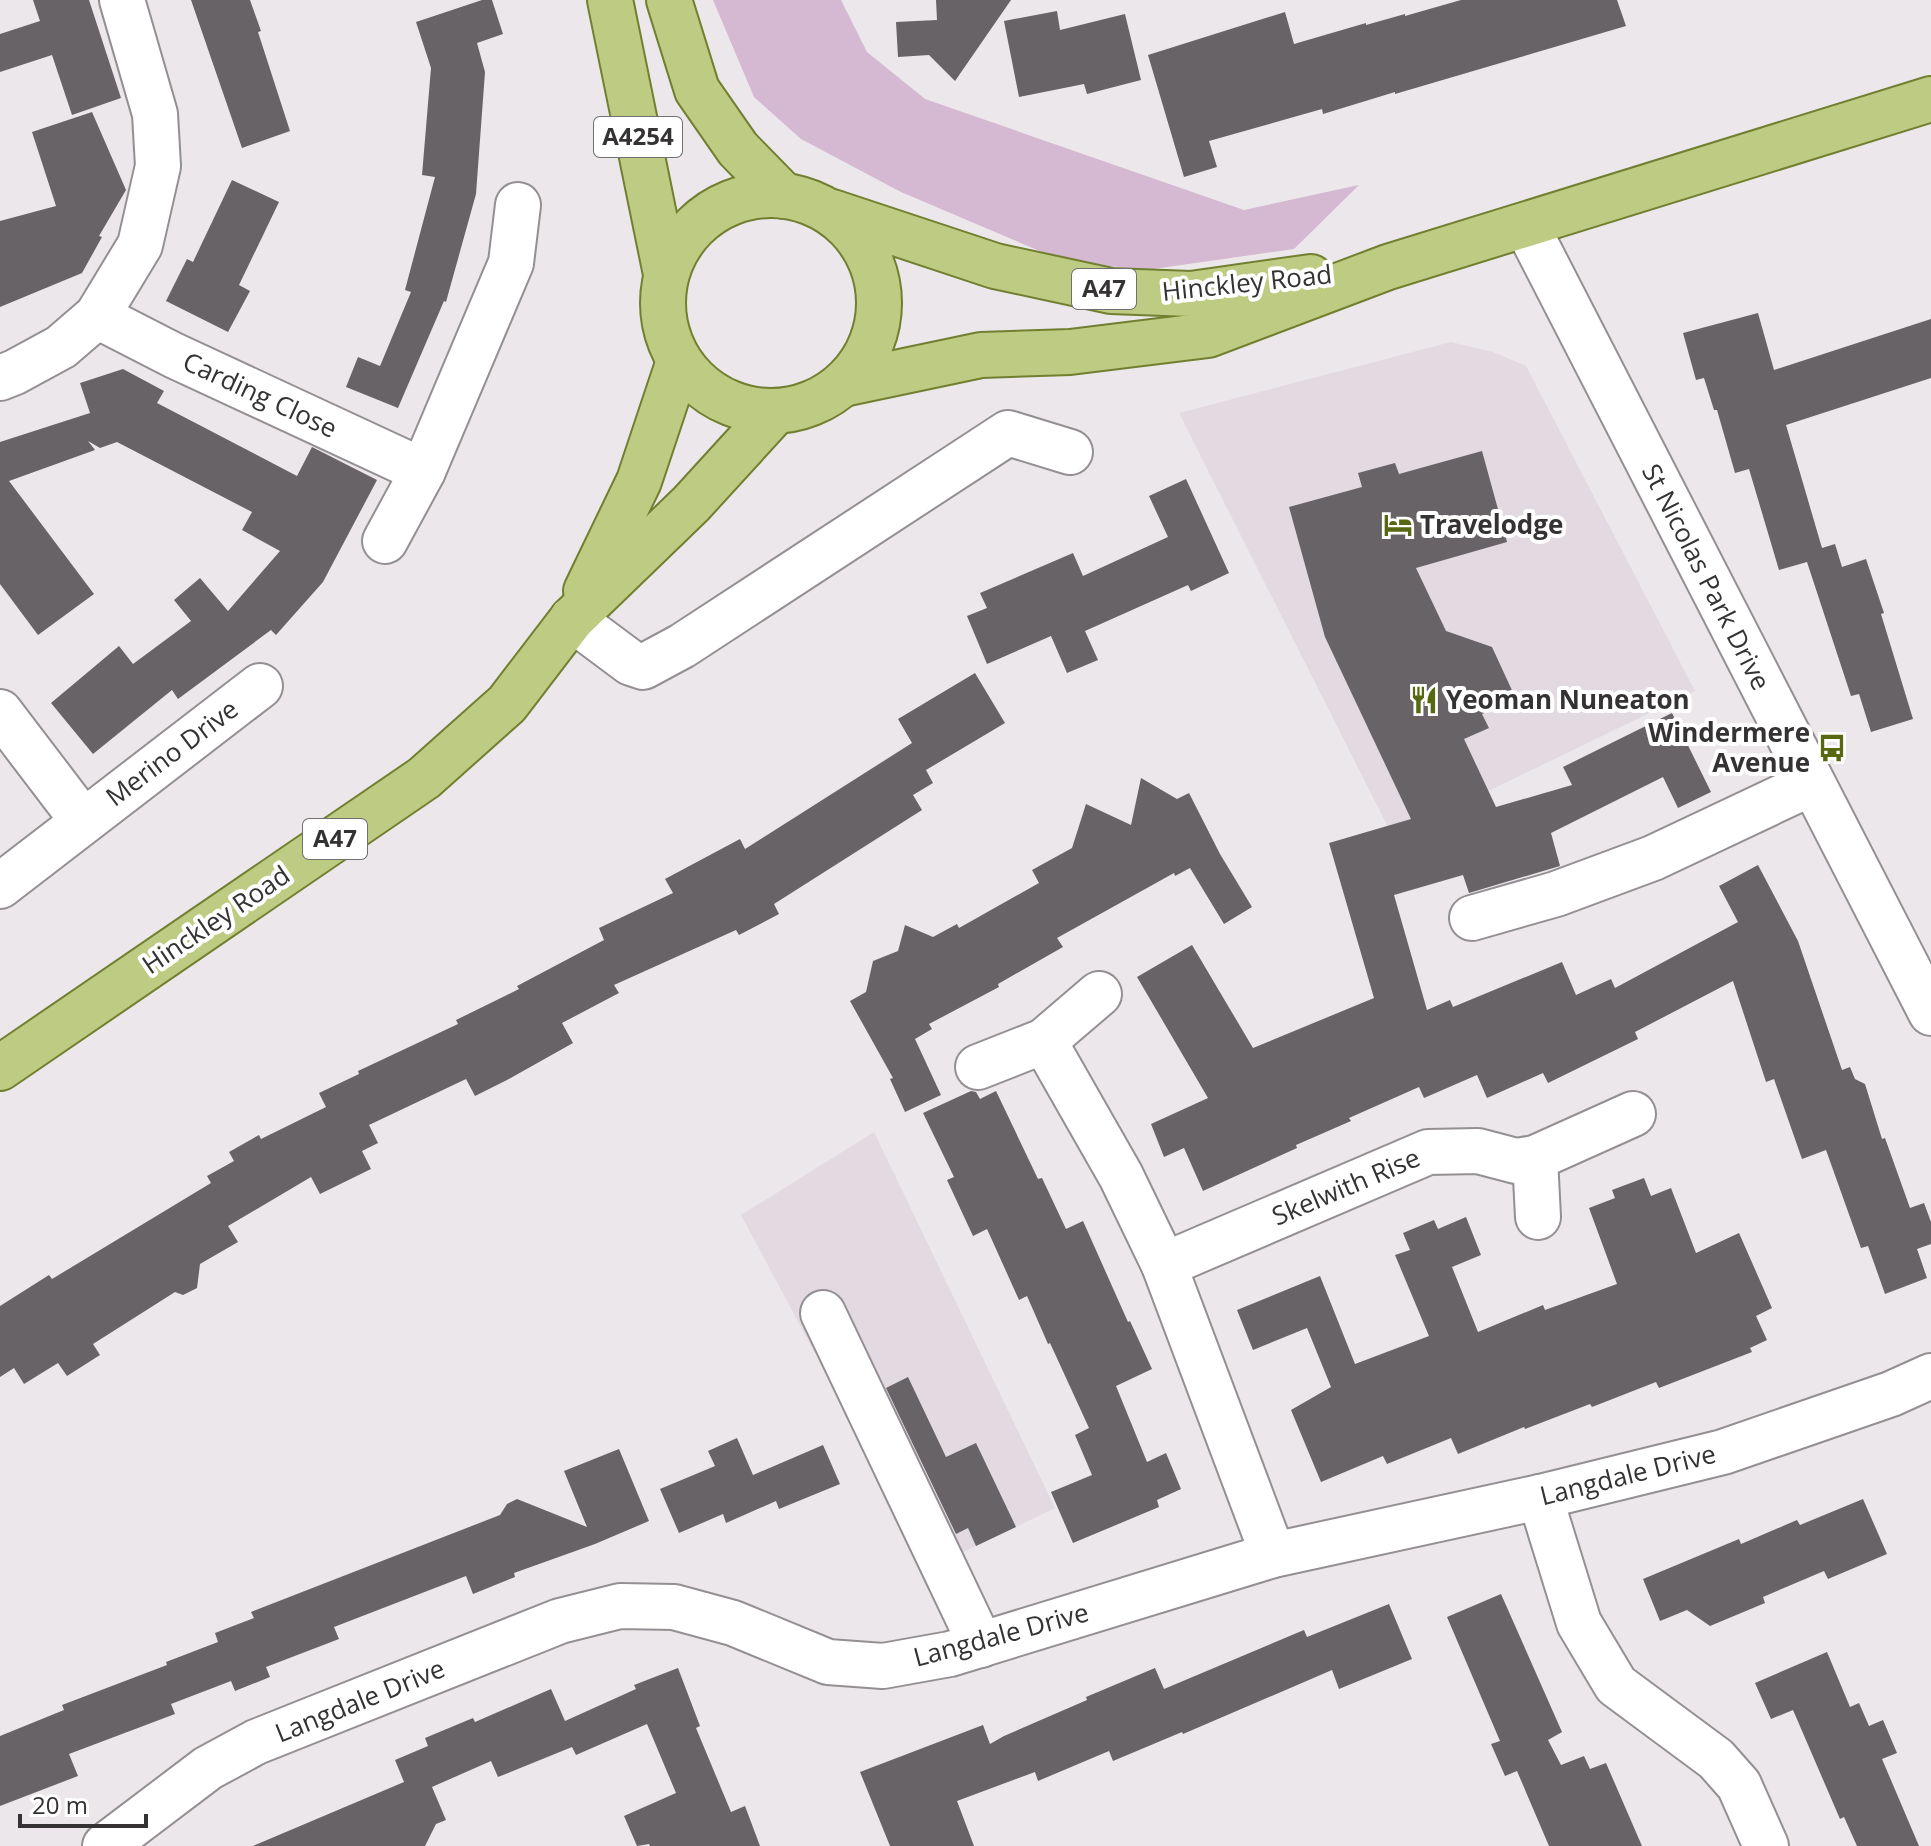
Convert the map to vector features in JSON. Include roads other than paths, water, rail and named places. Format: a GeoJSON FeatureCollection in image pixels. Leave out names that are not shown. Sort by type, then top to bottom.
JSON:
{"type":"FeatureCollection","features":[{"type":"Feature","properties":{"kind":"main road","name":"A4254"},"geometry":{"type":"LineString","coordinates":[[610,0],[666,274]]}},
{"type":"Feature","properties":{"kind":"main road","name":"A4254"},"geometry":{"type":"LineString","coordinates":[[669,0],[697,90],[738,149],[784,196]]}},
{"type":"Feature","properties":{"kind":"main road","name":"Hinckley Road"},"geometry":{"type":"LineString","coordinates":[[843,384],[981,355],[1070,352],[1208,335],[1388,267],[1931,99]]}},
{"type":"Feature","properties":{"kind":"main road","name":"A47"},"geometry":{"type":"LineString","coordinates":[[762,195],[784,196],[807,201],[830,212],[857,237],[869,255],[876,275],[879,320],[867,353],[856,371],[826,397],[775,412],[741,408],[720,399],[691,378],[679,361],[665,328],[662,301],[666,274],[675,252],[704,217],[740,199],[762,195]]}},
{"type":"Feature","properties":{"kind":"main road","name":"Hinckley Road"},"geometry":{"type":"LineString","coordinates":[[830,212],[995,266],[1111,291],[1191,294],[1388,267]]}},
{"type":"Feature","properties":{"kind":"main road","name":"Hinckley Road"},"geometry":{"type":"LineString","coordinates":[[572,619],[639,481],[679,361]]}},
{"type":"Feature","properties":{"kind":"main road","name":"Hinckley Road"},"geometry":{"type":"LineString","coordinates":[[0,1068],[424,778],[507,704],[572,619],[691,504],[775,412]]}},
{"type":"Feature","properties":{"kind":"street"},"geometry":{"type":"LineString","coordinates":[[0,378],[61,347],[97,316],[140,245],[158,166],[155,114],[122,0]]}},
{"type":"Feature","properties":{"kind":"street"},"geometry":{"type":"LineString","coordinates":[[385,541],[423,471],[511,263],[518,205]]}},
{"type":"Feature","properties":{"kind":"street","name":"St Nicolas Park Drive"},"geometry":{"type":"LineString","coordinates":[[1526,225],[1931,1011]]}},
{"type":"Feature","properties":{"kind":"street","name":"Carding Close"},"geometry":{"type":"LineString","coordinates":[[97,316],[173,355],[423,471]]}},
{"type":"Feature","properties":{"kind":"street"},"geometry":{"type":"LineString","coordinates":[[572,619],[631,663],[643,667],[682,646],[1008,433],[1070,452]]}},
{"type":"Feature","properties":{"kind":"street","name":"Merino Drive"},"geometry":{"type":"LineString","coordinates":[[0,886],[260,686]]}},
{"type":"Feature","properties":{"kind":"street","name":"Merino Drive"},"geometry":{"type":"LineString","coordinates":[[0,712],[83,821]]}},
{"type":"Feature","properties":{"kind":"street"},"geometry":{"type":"LineString","coordinates":[[1472,918],[1556,894],[1653,858],[1812,783]]}},
{"type":"Feature","properties":{"kind":"street"},"geometry":{"type":"LineString","coordinates":[[978,1067],[1044,1041],[1099,994]]}},
{"type":"Feature","properties":{"kind":"street"},"geometry":{"type":"LineString","coordinates":[[1044,1041],[1121,1176],[1164,1265],[1273,1555]]}},
{"type":"Feature","properties":{"kind":"street","name":"Skelwith Rise"},"geometry":{"type":"LineString","coordinates":[[1164,1265],[1428,1152],[1478,1151],[1516,1161],[1535,1158],[1633,1114]]}},
{"type":"Feature","properties":{"kind":"street"},"geometry":{"type":"LineString","coordinates":[[1535,1158],[1538,1217]]}},
{"type":"Feature","properties":{"kind":"street"},"geometry":{"type":"LineString","coordinates":[[823,1313],[981,1645]]}},
{"type":"Feature","properties":{"kind":"street","name":"Langdale Drive"},"geometry":{"type":"LineString","coordinates":[[105,1846],[208,1768],[256,1742],[560,1621],[620,1606],[674,1607],[733,1623],[828,1662],[883,1666],[950,1654],[1273,1555],[1540,1497],[1723,1452],[1891,1394],[1931,1376]]}},
{"type":"Feature","properties":{"kind":"street"},"geometry":{"type":"LineString","coordinates":[[1540,1497],[1579,1623],[1616,1685],[1716,1759],[1739,1785],[1766,1846]]}},
{"type":"Feature","properties":{"kind":"place","name":"Travelodge"},"geometry":{"type":"Point","coordinates":[1398,525]}},
{"type":"Feature","properties":{"kind":"place","name":"Yeoman Nuneaton"},"geometry":{"type":"Point","coordinates":[1424,700]}},
{"type":"Feature","properties":{"kind":"place","name":"Windermere Avenue"},"geometry":{"type":"Point","coordinates":[1832,748]}}]}
